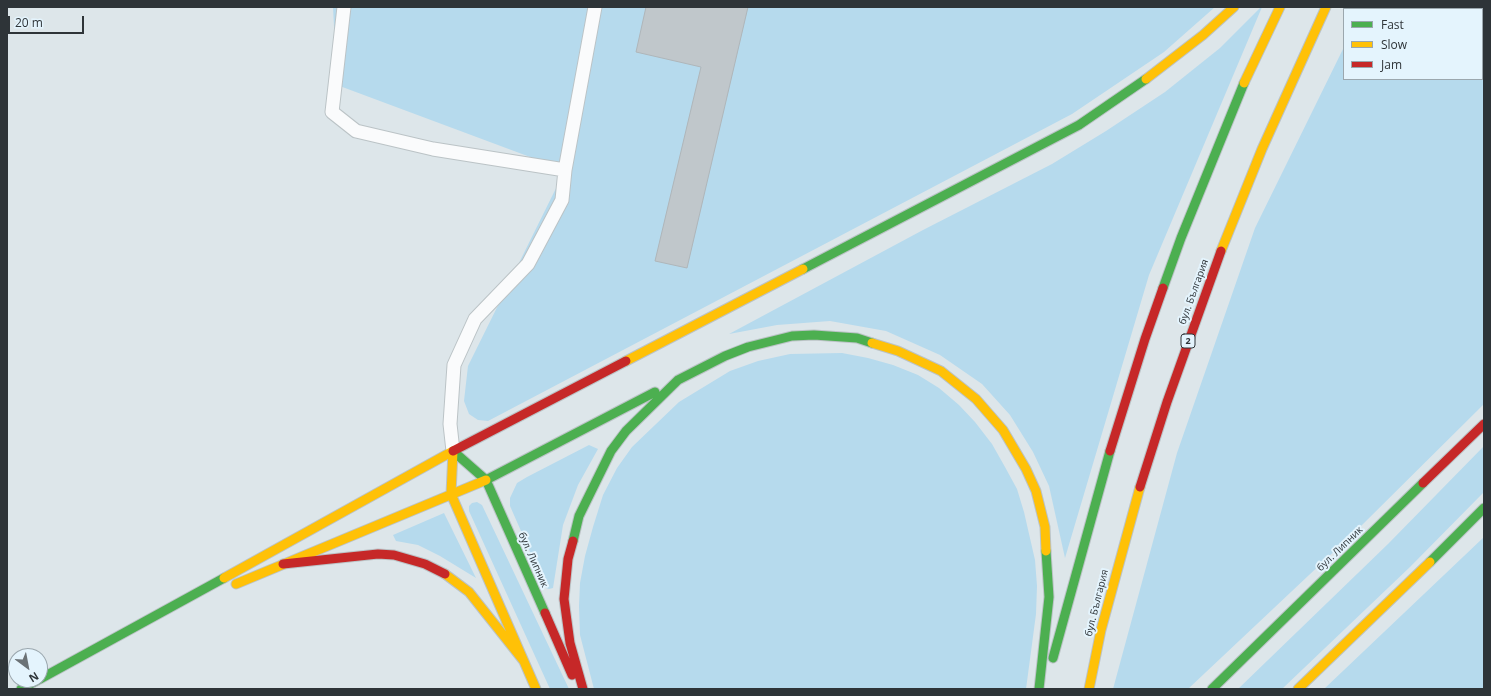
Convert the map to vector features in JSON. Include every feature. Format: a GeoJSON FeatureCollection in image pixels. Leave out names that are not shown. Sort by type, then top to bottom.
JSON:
{"type":"FeatureCollection","features":[{"type":"Feature","properties":{"kind":"main road"},"geometry":{"type":"LineString","coordinates":[[48,674],[453,451],[1079,125],[1151,76],[1203,36],[1234,7]]}},
{"type":"Feature","properties":{"kind":"main road"},"geometry":{"type":"LineString","coordinates":[[1045,689],[1112,446],[1145,339],[1180,238],[1254,60],[1280,7]]}},
{"type":"Feature","properties":{"kind":"main road","name":"бул. България"},"geometry":{"type":"LineString","coordinates":[[1088,689],[1101,630],[1128,527],[1167,402],[1211,275],[1313,34],[1326,7]]}},
{"type":"Feature","properties":{"kind":"main road"},"geometry":{"type":"LineString","coordinates":[[1313,34],[1330,7]]}},
{"type":"Feature","properties":{"kind":"main road"},"geometry":{"type":"LineString","coordinates":[[131,628],[486,480],[725,356],[771,340],[792,336],[836,336],[857,338],[898,351],[941,371],[976,400],[1002,430],[1026,469],[1041,509],[1047,545],[1049,597],[1039,689]]}},
{"type":"Feature","properties":{"kind":"main road"},"geometry":{"type":"LineString","coordinates":[[583,689],[570,643],[564,599],[568,559],[580,516],[588,493],[611,451],[626,431],[678,380]]}},
{"type":"Feature","properties":{"kind":"main road","name":"бул. Липник"},"geometry":{"type":"LineString","coordinates":[[1212,689],[1484,424]]}},
{"type":"Feature","properties":{"kind":"main road"},"geometry":{"type":"LineString","coordinates":[[453,451],[451,494],[536,689]]}},
{"type":"Feature","properties":{"kind":"main road","name":"бул. Липник"},"geometry":{"type":"LineString","coordinates":[[453,451],[486,480],[578,689]]}},
{"type":"Feature","properties":{"kind":"main road"},"geometry":{"type":"LineString","coordinates":[[1298,689],[1397,595],[1484,508]]}},
{"type":"Feature","properties":{"kind":"main road"},"geometry":{"type":"LineString","coordinates":[[283,564],[378,554],[394,555],[425,564],[450,577],[468,592],[523,660]]}},
{"type":"Feature","properties":{"kind":"lane"},"geometry":{"type":"LineString","coordinates":[[344,7],[337,85],[332,112],[356,131],[433,149],[565,170]]}},
{"type":"Feature","properties":{"kind":"lane"},"geometry":{"type":"LineString","coordinates":[[453,451],[450,424],[454,365],[475,319],[528,264],[562,200],[565,170],[596,7]]}},
{"type":"Feature","properties":{"kind":"shaded area"},"geometry":{"type":"Polygon","coordinates":[[[333,7],[1215,7],[1164,52],[1072,114],[488,421],[478,420],[469,414],[464,401],[468,366],[565,170],[337,85],[333,7]]]}},
{"type":"Feature","properties":{"kind":"shaded area"},"geometry":{"type":"Polygon","coordinates":[[[1261,7],[1149,275],[1065,558],[1049,486],[1033,452],[1010,415],[982,384],[940,355],[886,331],[830,321],[777,325],[729,334],[923,230],[1052,164],[1106,131],[1165,92],[1220,48],[1261,7]]]}},
{"type":"Feature","properties":{"kind":"shaded area"},"geometry":{"type":"Polygon","coordinates":[[[1484,7],[1484,404],[1360,527],[1188,689],[1113,689],[1177,453],[1255,228],[1343,49],[1343,80],[1483,80],[1483,8],[1364,8],[1484,7]]]}},
{"type":"Feature","properties":{"kind":"shaded area"},"geometry":{"type":"Polygon","coordinates":[[[842,353],[893,365],[918,375],[939,388],[959,405],[975,422],[992,444],[1005,467],[1017,489],[1035,560],[1037,586],[1036,614],[1026,689],[594,689],[580,635],[580,583],[585,556],[603,495],[617,468],[632,447],[679,402],[730,371],[758,361],[790,354],[842,353]]]}},
{"type":"Feature","properties":{"kind":"shaded area"},"geometry":{"type":"Polygon","coordinates":[[[589,445],[598,449],[578,485],[563,525],[553,588],[549,589],[546,588],[510,506],[510,498],[517,483],[589,445]]]}},
{"type":"Feature","properties":{"kind":"shaded area"},"geometry":{"type":"Polygon","coordinates":[[[1484,446],[1484,492],[1410,567],[1282,689],[1238,689],[1388,544],[1484,446]]]}},
{"type":"Feature","properties":{"kind":"shaded area"},"geometry":{"type":"Polygon","coordinates":[[[477,502],[482,505],[569,689],[550,689],[469,511],[469,506],[472,503],[477,502]]]}},
{"type":"Feature","properties":{"kind":"shaded area"},"geometry":{"type":"Polygon","coordinates":[[[444,513],[476,578],[440,556],[418,545],[396,541],[393,535],[444,513]]]}},
{"type":"Feature","properties":{"kind":"shaded area"},"geometry":{"type":"Polygon","coordinates":[[[1484,537],[1484,689],[1324,689],[1484,537]]]}},
{"type":"Feature","properties":{"kind":"building"},"geometry":{"type":"Polygon","coordinates":[[[646,7],[748,7],[687,268],[655,261],[701,67],[636,52],[646,7]]]}},
{"type":"Feature","properties":{"kind":"traffic: fast"},"geometry":{"type":"LineString","coordinates":[[803,269],[1079,125],[1146,79]]}},
{"type":"Feature","properties":{"kind":"traffic: fast"},"geometry":{"type":"LineString","coordinates":[[1163,288],[1181,238],[1244,83]]}},
{"type":"Feature","properties":{"kind":"traffic: fast"},"geometry":{"type":"LineString","coordinates":[[573,541],[579,516],[611,451],[626,431],[678,380],[725,356],[748,347],[792,336],[814,335],[857,338],[872,343]]}},
{"type":"Feature","properties":{"kind":"traffic: fast"},"geometry":{"type":"LineString","coordinates":[[486,480],[655,392]]}},
{"type":"Feature","properties":{"kind":"traffic: fast"},"geometry":{"type":"LineString","coordinates":[[453,451],[486,480],[545,613]]}},
{"type":"Feature","properties":{"kind":"traffic: fast"},"geometry":{"type":"LineString","coordinates":[[1053,658],[1110,451]]}},
{"type":"Feature","properties":{"kind":"traffic: fast"},"geometry":{"type":"LineString","coordinates":[[1212,689],[1423,483]]}},
{"type":"Feature","properties":{"kind":"traffic: fast"},"geometry":{"type":"LineString","coordinates":[[1430,562],[1484,508]]}},
{"type":"Feature","properties":{"kind":"traffic: fast"},"geometry":{"type":"LineString","coordinates":[[1039,689],[1049,597],[1046,551]]}},
{"type":"Feature","properties":{"kind":"traffic: fast"},"geometry":{"type":"LineString","coordinates":[[48,675],[224,578]]}},
{"type":"Feature","properties":{"kind":"traffic: slow"},"geometry":{"type":"LineString","coordinates":[[1146,79],[1203,35],[1234,7]]}},
{"type":"Feature","properties":{"kind":"traffic: slow"},"geometry":{"type":"LineString","coordinates":[[1244,83],[1280,7]]}},
{"type":"Feature","properties":{"kind":"traffic: slow"},"geometry":{"type":"LineString","coordinates":[[1221,251],[1262,149],[1326,7]]}},
{"type":"Feature","properties":{"kind":"traffic: slow"},"geometry":{"type":"LineString","coordinates":[[626,361],[803,269]]}},
{"type":"Feature","properties":{"kind":"traffic: slow"},"geometry":{"type":"LineString","coordinates":[[872,343],[898,351],[941,371],[976,399],[1003,430],[1026,469],[1036,491],[1045,527],[1046,551]]}},
{"type":"Feature","properties":{"kind":"traffic: slow"},"geometry":{"type":"LineString","coordinates":[[224,578],[453,451]]}},
{"type":"Feature","properties":{"kind":"traffic: slow"},"geometry":{"type":"LineString","coordinates":[[453,451],[451,494],[536,689]]}},
{"type":"Feature","properties":{"kind":"traffic: slow"},"geometry":{"type":"LineString","coordinates":[[236,584],[486,480]]}},
{"type":"Feature","properties":{"kind":"traffic: slow"},"geometry":{"type":"LineString","coordinates":[[1089,689],[1101,630],[1140,487]]}},
{"type":"Feature","properties":{"kind":"traffic: slow"},"geometry":{"type":"LineString","coordinates":[[1298,689],[1430,562]]}},
{"type":"Feature","properties":{"kind":"traffic: slow"},"geometry":{"type":"LineString","coordinates":[[445,574],[469,592],[523,660]]}},
{"type":"Feature","properties":{"kind":"traffic: jam"},"geometry":{"type":"LineString","coordinates":[[1140,487],[1167,402],[1221,251]]}},
{"type":"Feature","properties":{"kind":"traffic: jam"},"geometry":{"type":"LineString","coordinates":[[1110,451],[1145,339],[1163,288]]}},
{"type":"Feature","properties":{"kind":"traffic: jam"},"geometry":{"type":"LineString","coordinates":[[453,451],[626,361]]}},
{"type":"Feature","properties":{"kind":"traffic: jam"},"geometry":{"type":"LineString","coordinates":[[1423,483],[1484,424]]}},
{"type":"Feature","properties":{"kind":"traffic: jam"},"geometry":{"type":"LineString","coordinates":[[573,541],[568,559],[564,599],[570,643],[583,689]]}},
{"type":"Feature","properties":{"kind":"traffic: jam"},"geometry":{"type":"LineString","coordinates":[[283,564],[378,554],[394,555],[425,564],[445,574]]}},
{"type":"Feature","properties":{"kind":"traffic: jam"},"geometry":{"type":"LineString","coordinates":[[545,613],[572,675]]}}]}
